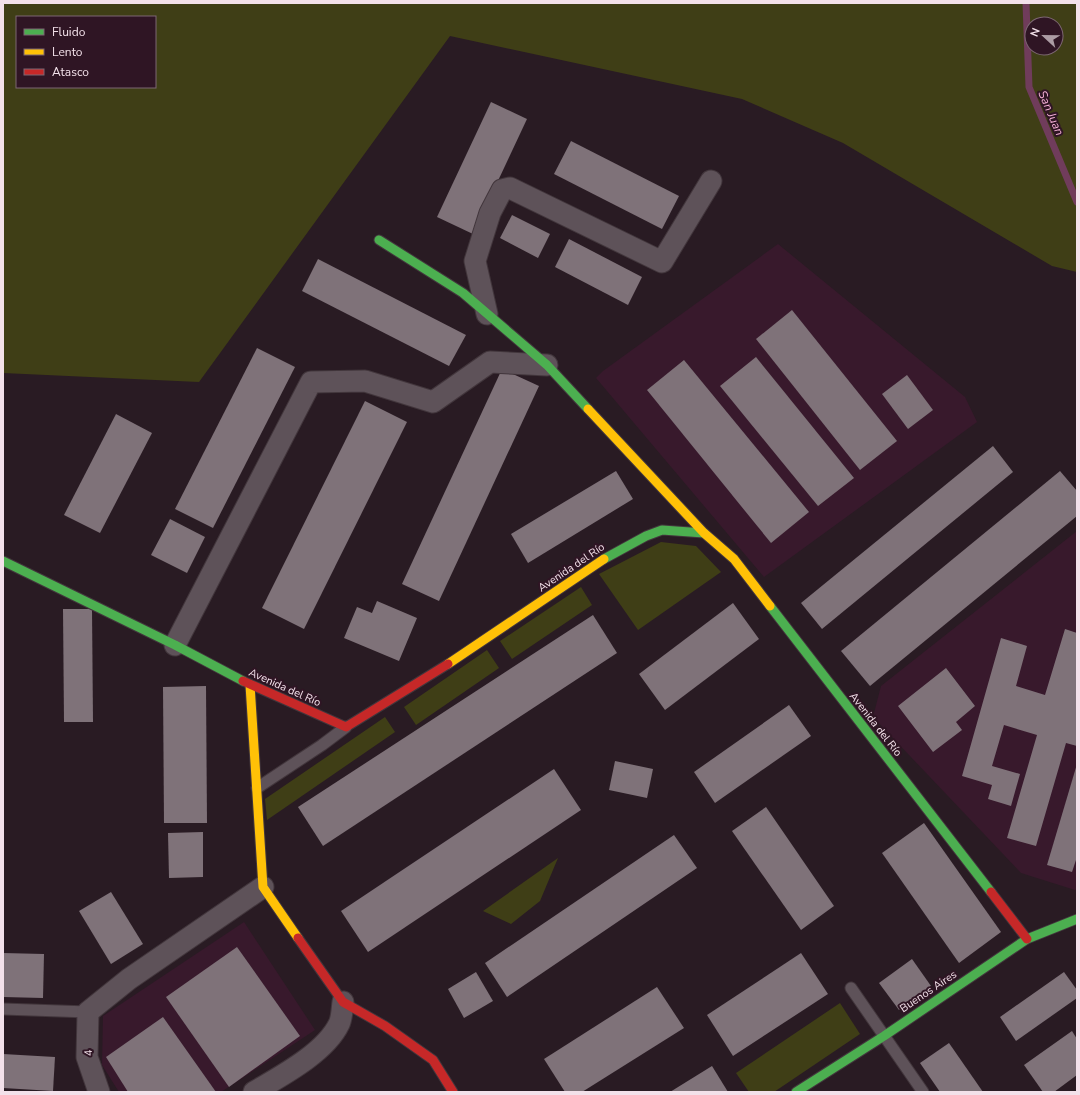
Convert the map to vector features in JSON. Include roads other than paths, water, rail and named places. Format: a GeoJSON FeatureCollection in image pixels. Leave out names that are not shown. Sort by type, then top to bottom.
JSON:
{"type":"FeatureCollection","features":[{"type":"Feature","properties":{"kind":"street"},"geometry":{"type":"LineString","coordinates":[[487,314],[476,261],[490,213],[502,190],[510,188],[662,262],[711,181]]}},
{"type":"Feature","properties":{"kind":"street"},"geometry":{"type":"LineString","coordinates":[[379,240],[463,293],[547,365],[704,533]]}},
{"type":"Feature","properties":{"kind":"street"},"geometry":{"type":"LineString","coordinates":[[175,645],[311,382],[365,381],[433,402],[490,362],[547,365]]}},
{"type":"Feature","properties":{"kind":"street","name":"Avenida del Río"},"geometry":{"type":"LineString","coordinates":[[3,561],[175,645],[250,686],[346,727],[389,702],[489,638],[603,559],[646,536],[662,530],[704,533],[738,564],[1026,939]]}},
{"type":"Feature","properties":{"kind":"street"},"geometry":{"type":"LineString","coordinates":[[250,686],[263,887],[343,1002],[385,1026],[433,1060],[453,1092]]}},
{"type":"Feature","properties":{"kind":"street"},"geometry":{"type":"LineString","coordinates":[[88,1012],[129,979],[263,887]]}},
{"type":"Feature","properties":{"kind":"street","name":"Buenos Aires"},"geometry":{"type":"LineString","coordinates":[[796,1092],[884,1036],[1026,939],[1077,919]]}},
{"type":"Feature","properties":{"kind":"street"},"geometry":{"type":"LineString","coordinates":[[254,1092],[297,1066],[327,1040],[340,1023],[343,1002]]}},
{"type":"Feature","properties":{"kind":"street","name":"4"},"geometry":{"type":"LineString","coordinates":[[88,1012],[88,1057],[99,1092]]}},
{"type":"Feature","properties":{"kind":"lane"},"geometry":{"type":"LineString","coordinates":[[257,788],[322,745],[346,727]]}},
{"type":"Feature","properties":{"kind":"lane"},"geometry":{"type":"LineString","coordinates":[[851,988],[923,1092]]}},
{"type":"Feature","properties":{"kind":"lane"},"geometry":{"type":"LineString","coordinates":[[3,1009],[88,1012]]}},
{"type":"Feature","properties":{"kind":"waterway","name":"San Juan"},"geometry":{"type":"LineString","coordinates":[[1026,3],[1029,87],[1077,202]]}}]}
